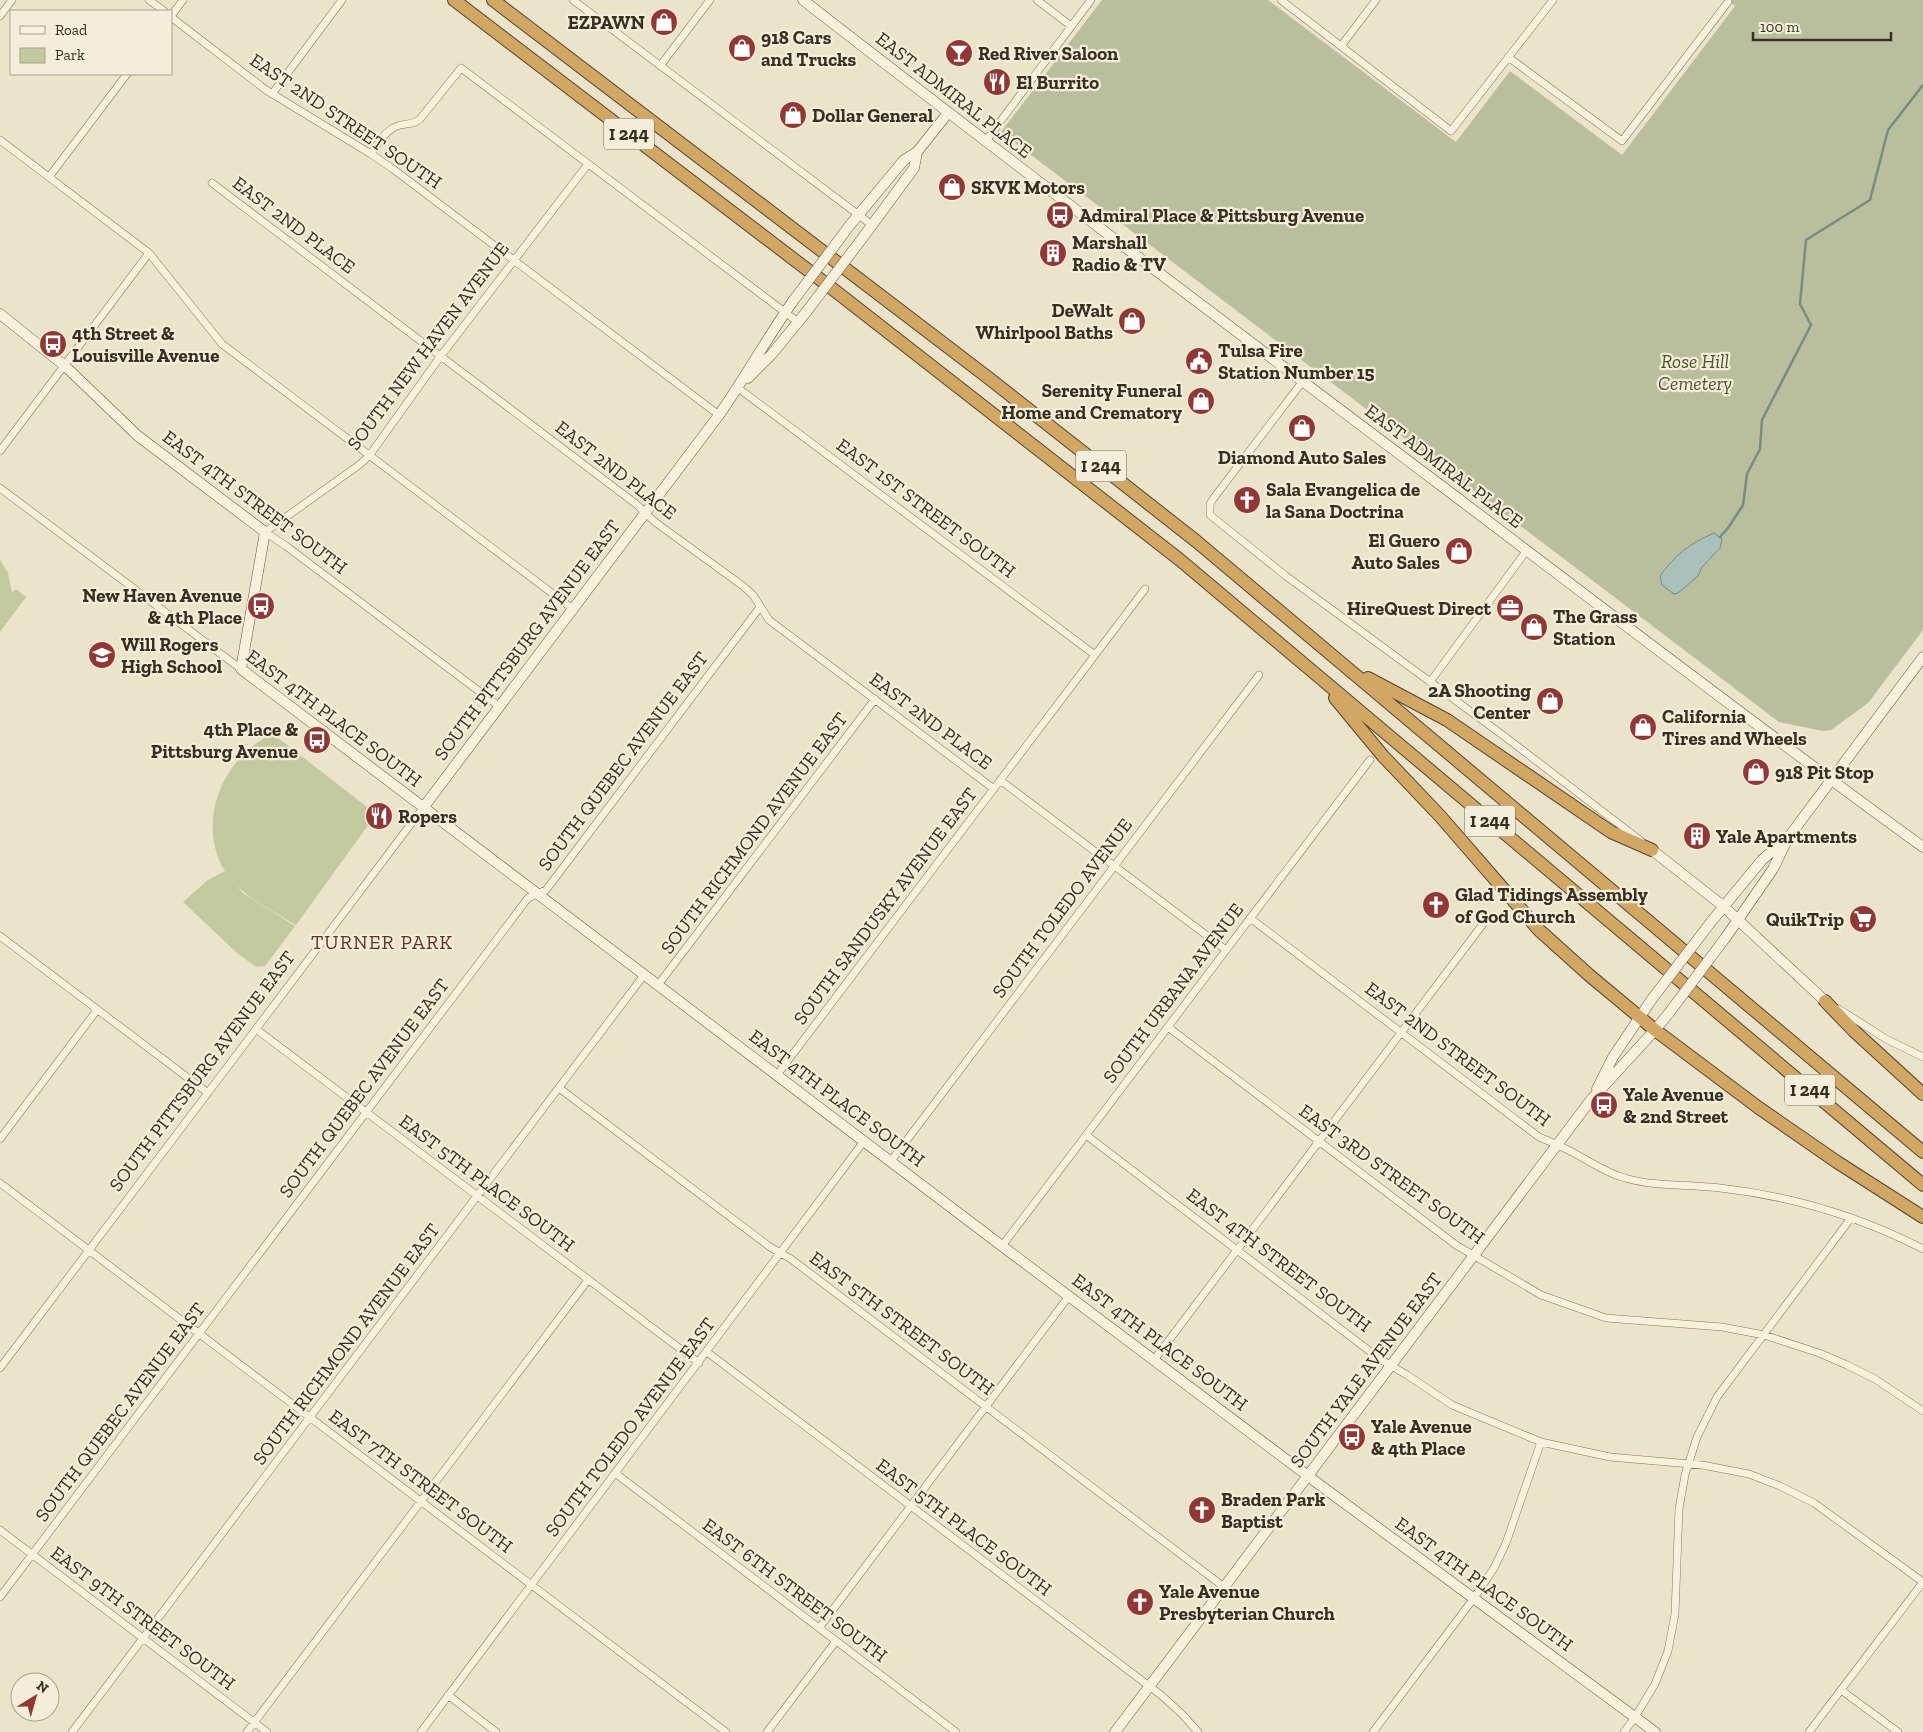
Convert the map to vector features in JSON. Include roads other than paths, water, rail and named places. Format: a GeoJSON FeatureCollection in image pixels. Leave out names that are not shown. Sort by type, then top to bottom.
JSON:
{"type":"FeatureCollection","features":[{"type":"Feature","properties":{"kind":"highway","name":"I 244"},"geometry":{"type":"LineString","coordinates":[[454,0],[827,284],[1180,560],[1923,1185]]}},
{"type":"Feature","properties":{"kind":"highway","name":"I 244"},"geometry":{"type":"LineString","coordinates":[[493,0],[1071,442],[1196,541],[1923,1152]]}},
{"type":"Feature","properties":{"kind":"highway"},"geometry":{"type":"LineString","coordinates":[[1346,666],[1447,720],[1612,832],[1652,850]]}},
{"type":"Feature","properties":{"kind":"highway"},"geometry":{"type":"LineString","coordinates":[[1316,675],[1383,756],[1440,816],[1539,930],[1589,975],[1639,1017],[1798,1135],[1923,1217]]}},
{"type":"Feature","properties":{"kind":"highway"},"geometry":{"type":"LineString","coordinates":[[1825,1002],[1923,1094]]}},
{"type":"Feature","properties":{"kind":"street"},"geometry":{"type":"LineString","coordinates":[[0,16],[12,0]]}},
{"type":"Feature","properties":{"kind":"street"},"geometry":{"type":"LineString","coordinates":[[150,0],[163,10]]}},
{"type":"Feature","properties":{"kind":"street"},"geometry":{"type":"LineString","coordinates":[[172,15],[184,0]]}},
{"type":"Feature","properties":{"kind":"street"},"geometry":{"type":"LineString","coordinates":[[272,94],[342,0]]}},
{"type":"Feature","properties":{"kind":"street"},"geometry":{"type":"LineString","coordinates":[[573,0],[872,225]]}},
{"type":"Feature","properties":{"kind":"street"},"geometry":{"type":"LineString","coordinates":[[660,66],[710,0]]}},
{"type":"Feature","properties":{"kind":"street","name":"EAST ADMIRAL PLACE"},"geometry":{"type":"LineString","coordinates":[[803,0],[985,142],[1830,780],[1923,847]]}},
{"type":"Feature","properties":{"kind":"street"},"geometry":{"type":"LineString","coordinates":[[1037,0],[1072,26]]}},
{"type":"Feature","properties":{"kind":"street"},"geometry":{"type":"LineString","coordinates":[[985,142],[1091,0]]}},
{"type":"Feature","properties":{"kind":"street"},"geometry":{"type":"LineString","coordinates":[[1281,0],[1452,131],[1553,0]]}},
{"type":"Feature","properties":{"kind":"street"},"geometry":{"type":"LineString","coordinates":[[1341,46],[1376,0]]}},
{"type":"Feature","properties":{"kind":"street"},"geometry":{"type":"LineString","coordinates":[[1508,57],[1622,141],[1728,2]]}},
{"type":"Feature","properties":{"kind":"street","name":"EAST 2ND STREET SOUTH"},"geometry":{"type":"LineString","coordinates":[[172,17],[272,94],[371,154],[719,415]]}},
{"type":"Feature","properties":{"kind":"street"},"geometry":{"type":"LineString","coordinates":[[371,154],[388,131],[401,125],[415,123],[420,119],[461,68],[798,322]]}},
{"type":"Feature","properties":{"kind":"street"},"geometry":{"type":"LineString","coordinates":[[49,177],[127,75]]}},
{"type":"Feature","properties":{"kind":"street","name":"SOUTH PITTSBURG AVENUE EAST"},"geometry":{"type":"LineString","coordinates":[[0,1368],[719,415],[785,312],[858,214],[904,160],[918,152],[948,113]]}},
{"type":"Feature","properties":{"kind":"street"},"geometry":{"type":"LineString","coordinates":[[0,140],[149,253],[222,344],[572,609]]}},
{"type":"Feature","properties":{"kind":"street","name":"SOUTH PITTSBURG AVENUE EAST"},"geometry":{"type":"LineString","coordinates":[[738,388],[772,354],[807,311],[914,168],[918,152]]}},
{"type":"Feature","properties":{"kind":"street","name":"SOUTH NEW HAVEN AVENUE"},"geometry":{"type":"LineString","coordinates":[[264,532],[359,465],[368,456],[440,357],[588,164]]}},
{"type":"Feature","properties":{"kind":"street","name":"EAST 2ND PLACE"},"geometry":{"type":"LineString","coordinates":[[212,183],[743,586],[753,595],[769,620],[994,789]]}},
{"type":"Feature","properties":{"kind":"street"},"geometry":{"type":"LineString","coordinates":[[0,451],[149,253]]}},
{"type":"Feature","properties":{"kind":"street","name":"EAST 4TH STREET SOUTH"},"geometry":{"type":"LineString","coordinates":[[0,314],[65,366],[138,436],[500,707]]}},
{"type":"Feature","properties":{"kind":"street"},"geometry":{"type":"LineString","coordinates":[[1303,381],[1213,499],[1209,510],[1210,515],[1286,576],[1591,801],[1723,906],[1825,1002],[1886,1039],[1923,1057]]}},
{"type":"Feature","properties":{"kind":"street","name":"EAST 1ST STREET SOUTH"},"geometry":{"type":"LineString","coordinates":[[738,388],[1095,655]]}},
{"type":"Feature","properties":{"kind":"street","name":"EAST 4TH PLACE SOUTH"},"geometry":{"type":"LineString","coordinates":[[0,488],[1002,1246],[1655,1732]]}},
{"type":"Feature","properties":{"kind":"street"},"geometry":{"type":"LineString","coordinates":[[241,669],[264,532]]}},
{"type":"Feature","properties":{"kind":"street"},"geometry":{"type":"LineString","coordinates":[[1430,682],[1527,550]]}},
{"type":"Feature","properties":{"kind":"street","name":"SOUTH SANDUSKY AVENUE EAST"},"geometry":{"type":"LineString","coordinates":[[777,1075],[1145,589]]}},
{"type":"Feature","properties":{"kind":"street","name":"SOUTH QUEBEC AVENUE EAST"},"geometry":{"type":"LineString","coordinates":[[0,1597],[526,901],[546,890],[760,607]]}},
{"type":"Feature","properties":{"kind":"street","name":"SOUTH YALE AVENUE EAST"},"geometry":{"type":"LineString","coordinates":[[1115,1732],[1590,1101],[1656,1030],[1726,937],[1772,869],[1788,838],[1923,657]]}},
{"type":"Feature","properties":{"kind":"street","name":"SOUTH TOLEDO AVENUE"},"geometry":{"type":"LineString","coordinates":[[891,1162],[1114,865],[1260,675]]}},
{"type":"Feature","properties":{"kind":"street","name":"SOUTH RICHMOND AVENUE EAST"},"geometry":{"type":"LineString","coordinates":[[658,986],[875,699]]}},
{"type":"Feature","properties":{"kind":"street","name":"SOUTH URBANA AVENUE"},"geometry":{"type":"LineString","coordinates":[[1002,1246],[1370,760]]}},
{"type":"Feature","properties":{"kind":"street","name":"EAST 2ND PLACE"},"geometry":{"type":"LineString","coordinates":[[1000,780],[1226,950]]}},
{"type":"Feature","properties":{"kind":"street","name":"SOUTH YALE AVENUE EAST"},"geometry":{"type":"LineString","coordinates":[[1590,1101],[1613,1057],[1652,999],[1723,906],[1762,860],[1788,838]]}},
{"type":"Feature","properties":{"kind":"street","name":"EAST 2ND STREET SOUTH"},"geometry":{"type":"LineString","coordinates":[[1250,918],[1539,1137],[1574,1153],[1602,1170],[1626,1179],[1649,1183],[1718,1188],[1775,1196],[1851,1218],[1895,1234],[1923,1249]]}},
{"type":"Feature","properties":{"kind":"street"},"geometry":{"type":"LineString","coordinates":[[1154,1360],[1486,920]]}},
{"type":"Feature","properties":{"kind":"street"},"geometry":{"type":"LineString","coordinates":[[0,936],[208,1093]]}},
{"type":"Feature","properties":{"kind":"street","name":"SOUTH RICHMOND AVENUE EAST"},"geometry":{"type":"LineString","coordinates":[[72,1732],[644,974]]}},
{"type":"Feature","properties":{"kind":"street"},"geometry":{"type":"LineString","coordinates":[[0,1139],[97,1010]]}},
{"type":"Feature","properties":{"kind":"street","name":"EAST 3RD STREET SOUTH"},"geometry":{"type":"LineString","coordinates":[[1168,1027],[1456,1245],[1541,1295],[1606,1318],[1722,1327],[1764,1335],[1819,1353],[1847,1365],[1876,1379],[1923,1411]]}},
{"type":"Feature","properties":{"kind":"street","name":"EAST 5TH PLACE SOUTH"},"geometry":{"type":"LineString","coordinates":[[256,1029],[698,1363]]}},
{"type":"Feature","properties":{"kind":"street","name":"EAST 5TH STREET SOUTH"},"geometry":{"type":"LineString","coordinates":[[559,1088],[770,1247],[791,1259],[1224,1587]]}},
{"type":"Feature","properties":{"kind":"street","name":"EAST 4TH STREET SOUTH"},"geometry":{"type":"LineString","coordinates":[[1086,1135],[1380,1359],[1452,1405],[1541,1442],[1610,1457],[1688,1464],[1749,1474],[1814,1503],[1923,1582]]}},
{"type":"Feature","properties":{"kind":"street","name":"SOUTH TOLEDO AVENUE EAST"},"geometry":{"type":"LineString","coordinates":[[420,1732],[864,1141]]}},
{"type":"Feature","properties":{"kind":"street","name":"EAST 7TH STREET SOUTH"},"geometry":{"type":"LineString","coordinates":[[0,1183],[726,1732]]}},
{"type":"Feature","properties":{"kind":"street"},"geometry":{"type":"LineString","coordinates":[[1624,1732],[1635,1717],[1663,1668],[1671,1638],[1675,1614],[1679,1509],[1688,1464],[1697,1437],[1717,1397],[1851,1218]]}},
{"type":"Feature","properties":{"kind":"street"},"geometry":{"type":"LineString","coordinates":[[247,1732],[588,1280]]}},
{"type":"Feature","properties":{"kind":"street"},"geometry":{"type":"LineString","coordinates":[[819,1628],[1069,1296]]}},
{"type":"Feature","properties":{"kind":"street","name":"EAST 5TH PLACE SOUTH"},"geometry":{"type":"LineString","coordinates":[[706,1352],[1149,1686],[1182,1714],[1198,1732]]}},
{"type":"Feature","properties":{"kind":"street"},"geometry":{"type":"LineString","coordinates":[[1373,1732],[1474,1598],[1494,1568],[1506,1543],[1541,1442]]}},
{"type":"Feature","properties":{"kind":"street","name":"EAST 6TH STREET SOUTH"},"geometry":{"type":"LineString","coordinates":[[615,1474],[956,1732]]}},
{"type":"Feature","properties":{"kind":"street","name":"EAST 9TH STREET SOUTH"},"geometry":{"type":"LineString","coordinates":[[0,1530],[267,1732]]}},
{"type":"Feature","properties":{"kind":"street"},"geometry":{"type":"LineString","coordinates":[[1809,1732],[1923,1582]]}},
{"type":"Feature","properties":{"kind":"street"},"geometry":{"type":"LineString","coordinates":[[767,1732],[836,1641]]}},
{"type":"Feature","properties":{"kind":"street"},"geometry":{"type":"LineString","coordinates":[[1841,1690],[1898,1732]]}},
{"type":"Feature","properties":{"kind":"street"},"geometry":{"type":"LineString","coordinates":[[448,1696],[496,1732]]}},
{"type":"Feature","properties":{"kind":"water"},"geometry":{"type":"Polygon","coordinates":[[[1714,533],[1722,539],[1720,548],[1702,567],[1698,576],[1678,593],[1674,594],[1662,585],[1660,576],[1678,556],[1697,541],[1714,533]]]}},
{"type":"Feature","properties":{"kind":"waterway"},"geometry":{"type":"LineString","coordinates":[[1720,537],[1743,505],[1747,474],[1760,449],[1762,420],[1811,325],[1800,304],[1806,240],[1870,200],[1888,130],[1923,85]]}},
{"type":"Feature","properties":{"kind":"place","name":"EZPAWN"},"geometry":{"type":"Point","coordinates":[664,22]}},
{"type":"Feature","properties":{"kind":"place","name":"918 Cars and Trucks"},"geometry":{"type":"Point","coordinates":[742,48]}},
{"type":"Feature","properties":{"kind":"place","name":"Red River Saloon"},"geometry":{"type":"Point","coordinates":[959,53]}},
{"type":"Feature","properties":{"kind":"place","name":"El Burrito"},"geometry":{"type":"Point","coordinates":[997,82]}},
{"type":"Feature","properties":{"kind":"place","name":"Dollar General"},"geometry":{"type":"Point","coordinates":[793,115]}},
{"type":"Feature","properties":{"kind":"place","name":"SKVK Motors"},"geometry":{"type":"Point","coordinates":[952,187]}},
{"type":"Feature","properties":{"kind":"place","name":"Admiral Place & Pittsburg Avenue"},"geometry":{"type":"Point","coordinates":[1060,215]}},
{"type":"Feature","properties":{"kind":"place","name":"Marshall Radio & TV"},"geometry":{"type":"Point","coordinates":[1053,253]}},
{"type":"Feature","properties":{"kind":"place","name":"DeWalt Whirlpool Baths"},"geometry":{"type":"Point","coordinates":[1132,321]}},
{"type":"Feature","properties":{"kind":"place","name":"4th Street & Louisville Avenue"},"geometry":{"type":"Point","coordinates":[53,344]}},
{"type":"Feature","properties":{"kind":"place","name":"Tulsa Fire Station Number 15"},"geometry":{"type":"Point","coordinates":[1199,361]}},
{"type":"Feature","properties":{"kind":"place","name":"Serenity Funeral Home and Crematory"},"geometry":{"type":"Point","coordinates":[1201,401]}},
{"type":"Feature","properties":{"kind":"place","name":"Diamond Auto Sales"},"geometry":{"type":"Point","coordinates":[1302,428]}},
{"type":"Feature","properties":{"kind":"place","name":"Sala Evangelica de la Sana Doctrina"},"geometry":{"type":"Point","coordinates":[1247,500]}},
{"type":"Feature","properties":{"kind":"place","name":"El Guero Auto Sales"},"geometry":{"type":"Point","coordinates":[1459,551]}},
{"type":"Feature","properties":{"kind":"place","name":"New Haven Avenue & 4th Place"},"geometry":{"type":"Point","coordinates":[261,606]}},
{"type":"Feature","properties":{"kind":"place","name":"HireQuest Direct"},"geometry":{"type":"Point","coordinates":[1510,608]}},
{"type":"Feature","properties":{"kind":"place","name":"The Grass Station"},"geometry":{"type":"Point","coordinates":[1534,627]}},
{"type":"Feature","properties":{"kind":"place","name":"Will Rogers High School"},"geometry":{"type":"Point","coordinates":[102,655]}},
{"type":"Feature","properties":{"kind":"place","name":"2A Shooting Center"},"geometry":{"type":"Point","coordinates":[1550,701]}},
{"type":"Feature","properties":{"kind":"place","name":"California Tires and Wheels"},"geometry":{"type":"Point","coordinates":[1643,727]}},
{"type":"Feature","properties":{"kind":"place","name":"4th Place & Pittsburg Avenue"},"geometry":{"type":"Point","coordinates":[317,740]}},
{"type":"Feature","properties":{"kind":"place","name":"918 Pit Stop"},"geometry":{"type":"Point","coordinates":[1756,772]}},
{"type":"Feature","properties":{"kind":"place","name":"Ropers"},"geometry":{"type":"Point","coordinates":[379,816]}},
{"type":"Feature","properties":{"kind":"place","name":"Yale Apartments"},"geometry":{"type":"Point","coordinates":[1697,836]}},
{"type":"Feature","properties":{"kind":"place","name":"Glad Tidings Assembly of God Church"},"geometry":{"type":"Point","coordinates":[1436,905]}},
{"type":"Feature","properties":{"kind":"place","name":"QuikTrip"},"geometry":{"type":"Point","coordinates":[1863,919]}},
{"type":"Feature","properties":{"kind":"place","name":"Yale Avenue & 2nd Street"},"geometry":{"type":"Point","coordinates":[1604,1105]}},
{"type":"Feature","properties":{"kind":"place","name":"Yale Avenue & 4th Place"},"geometry":{"type":"Point","coordinates":[1352,1437]}},
{"type":"Feature","properties":{"kind":"place","name":"Braden Park Baptist"},"geometry":{"type":"Point","coordinates":[1202,1510]}},
{"type":"Feature","properties":{"kind":"place","name":"Yale Avenue Presbyterian Church"},"geometry":{"type":"Point","coordinates":[1140,1602]}},
{"type":"Feature","properties":{"kind":"district","name":"TURNER PARK"},"geometry":{"type":"Point","coordinates":[382,942]}},
{"type":"Feature","properties":{"kind":"park label","name":"Rose Hill Cemetery"},"geometry":{"type":"Point","coordinates":[1695,372]}}]}
